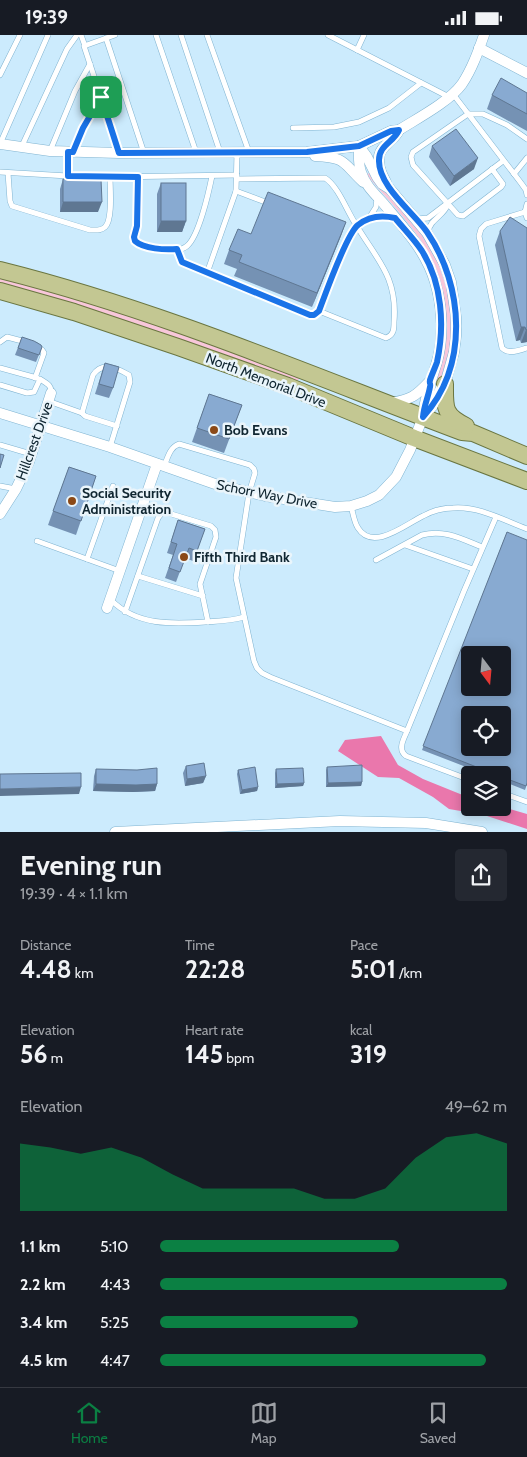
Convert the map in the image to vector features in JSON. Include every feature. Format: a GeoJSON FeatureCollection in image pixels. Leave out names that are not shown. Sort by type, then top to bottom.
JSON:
{"type":"FeatureCollection","features":[{"type":"Feature","properties":{"kind":"main road","name":"North Memorial Drive"},"geometry":{"type":"LineString","coordinates":[[0,270],[80,292],[175,322],[462,432],[472,433],[527,456]]}},
{"type":"Feature","properties":{"kind":"main road","name":"North Memorial Drive"},"geometry":{"type":"LineString","coordinates":[[0,291],[74,312],[178,347],[288,387],[527,481]]}},
{"type":"Feature","properties":{"kind":"main road","name":"North Memorial Drive"},"geometry":{"type":"LineString","coordinates":[[438,382],[451,418],[466,426],[472,433]]}},
{"type":"Feature","properties":{"kind":"street"},"geometry":{"type":"LineString","coordinates":[[0,145],[50,151],[119,153],[307,152],[359,146],[391,131],[399,130],[451,95],[467,76],[484,35]]}},
{"type":"Feature","properties":{"kind":"street"},"geometry":{"type":"LineString","coordinates":[[480,48],[527,73]]}},
{"type":"Feature","properties":{"kind":"street"},"geometry":{"type":"LineString","coordinates":[[399,130],[396,136],[380,152],[379,166],[390,189],[417,219],[445,265],[451,282],[456,317],[454,353],[438,382],[432,407],[423,417]]}},
{"type":"Feature","properties":{"kind":"street"},"geometry":{"type":"LineString","coordinates":[[359,146],[361,171],[369,187]]}},
{"type":"Feature","properties":{"kind":"street"},"geometry":{"type":"LineString","coordinates":[[359,146],[367,157],[376,177],[390,189]]}},
{"type":"Feature","properties":{"kind":"street"},"geometry":{"type":"LineString","coordinates":[[307,152],[315,157],[338,159],[349,166],[422,251],[437,289],[441,337],[436,364],[438,382]]}},
{"type":"Feature","properties":{"kind":"street"},"geometry":{"type":"LineString","coordinates":[[388,403],[406,400],[438,382]]}},
{"type":"Feature","properties":{"kind":"street"},"geometry":{"type":"LineString","coordinates":[[423,417],[424,405],[430,387],[438,382]]}},
{"type":"Feature","properties":{"kind":"street","name":"Hillcrest Drive"},"geometry":{"type":"LineString","coordinates":[[0,514],[16,489],[32,454],[50,397]]}},
{"type":"Feature","properties":{"kind":"street","name":"Schorr Way Drive"},"geometry":{"type":"LineString","coordinates":[[0,413],[110,447],[215,484],[249,493],[335,507],[352,506],[379,495],[388,487],[403,466],[423,417]]}},
{"type":"Feature","properties":{"kind":"street"},"geometry":{"type":"LineString","coordinates":[[109,604],[161,465]]}},
{"type":"Feature","properties":{"kind":"street"},"geometry":{"type":"LineString","coordinates":[[115,832],[340,821],[391,822],[482,832]]}},
{"type":"Feature","properties":{"kind":"lane"},"geometry":{"type":"LineString","coordinates":[[0,75],[20,35]]}},
{"type":"Feature","properties":{"kind":"lane"},"geometry":{"type":"LineString","coordinates":[[0,145],[48,35]]}},
{"type":"Feature","properties":{"kind":"lane"},"geometry":{"type":"LineString","coordinates":[[21,148],[67,49],[77,35]]}},
{"type":"Feature","properties":{"kind":"lane"},"geometry":{"type":"LineString","coordinates":[[81,35],[119,153]]}},
{"type":"Feature","properties":{"kind":"lane"},"geometry":{"type":"LineString","coordinates":[[85,46],[115,35]]}},
{"type":"Feature","properties":{"kind":"lane"},"geometry":{"type":"LineString","coordinates":[[156,35],[196,153]]}},
{"type":"Feature","properties":{"kind":"lane"},"geometry":{"type":"LineString","coordinates":[[181,35],[220,152]]}},
{"type":"Feature","properties":{"kind":"lane"},"geometry":{"type":"LineString","coordinates":[[207,35],[249,153]]}},
{"type":"Feature","properties":{"kind":"lane"},"geometry":{"type":"LineString","coordinates":[[328,35],[421,83],[451,95],[514,174],[526,190],[527,195]]}},
{"type":"Feature","properties":{"kind":"lane"},"geometry":{"type":"LineString","coordinates":[[357,50],[364,35]]}},
{"type":"Feature","properties":{"kind":"lane"},"geometry":{"type":"LineString","coordinates":[[106,38],[144,153]]}},
{"type":"Feature","properties":{"kind":"lane"},"geometry":{"type":"LineString","coordinates":[[50,151],[75,91],[90,64]]}},
{"type":"Feature","properties":{"kind":"lane"},"geometry":{"type":"LineString","coordinates":[[293,128],[334,127],[359,122],[389,108],[421,83]]}},
{"type":"Feature","properties":{"kind":"lane"},"geometry":{"type":"LineString","coordinates":[[68,176],[70,152],[101,97]]}},
{"type":"Feature","properties":{"kind":"lane"},"geometry":{"type":"LineString","coordinates":[[492,169],[503,184],[463,216],[458,215],[413,165],[411,157],[414,152],[468,114],[484,114],[507,125],[527,139]]}},
{"type":"Feature","properties":{"kind":"lane"},"geometry":{"type":"LineString","coordinates":[[207,273],[236,191],[237,153]]}},
{"type":"Feature","properties":{"kind":"lane"},"geometry":{"type":"LineString","coordinates":[[514,174],[527,157]]}},
{"type":"Feature","properties":{"kind":"lane"},"geometry":{"type":"LineString","coordinates":[[417,219],[428,218],[503,161]]}},
{"type":"Feature","properties":{"kind":"lane"},"geometry":{"type":"LineString","coordinates":[[0,172],[110,177],[212,176],[325,179],[333,185],[356,226],[388,274],[395,304],[392,335],[386,338],[319,311]]}},
{"type":"Feature","properties":{"kind":"lane"},"geometry":{"type":"LineString","coordinates":[[8,173],[12,206],[97,231],[107,226],[110,217],[110,177]]}},
{"type":"Feature","properties":{"kind":"lane"},"geometry":{"type":"LineString","coordinates":[[138,177],[135,241],[137,244],[154,247],[181,249],[188,245],[194,235],[207,203],[212,176]]}},
{"type":"Feature","properties":{"kind":"lane"},"geometry":{"type":"LineString","coordinates":[[236,191],[271,204]]}},
{"type":"Feature","properties":{"kind":"lane"},"geometry":{"type":"LineString","coordinates":[[369,218],[376,207],[377,197]]}},
{"type":"Feature","properties":{"kind":"lane"},"geometry":{"type":"LineString","coordinates":[[427,233],[432,221],[446,210],[448,203]]}},
{"type":"Feature","properties":{"kind":"lane"},"geometry":{"type":"LineString","coordinates":[[527,204],[526,215],[486,224],[481,229],[479,236],[502,348],[510,352],[527,348]]}},
{"type":"Feature","properties":{"kind":"lane"},"geometry":{"type":"LineString","coordinates":[[177,249],[182,262],[314,315],[319,311],[356,226],[369,218],[379,216],[395,218]]}},
{"type":"Feature","properties":{"kind":"lane"},"geometry":{"type":"LineString","coordinates":[[342,231],[351,235]]}},
{"type":"Feature","properties":{"kind":"lane"},"geometry":{"type":"LineString","coordinates":[[0,342],[7,337],[11,337],[38,346],[44,353],[34,392],[27,393],[0,385]]}},
{"type":"Feature","properties":{"kind":"lane"},"geometry":{"type":"LineString","coordinates":[[82,413],[96,370],[105,366],[129,375],[130,378],[110,447]]}},
{"type":"Feature","properties":{"kind":"lane"},"geometry":{"type":"LineString","coordinates":[[0,368],[38,378],[49,384],[52,389],[50,397],[85,416],[117,426]]}},
{"type":"Feature","properties":{"kind":"lane"},"geometry":{"type":"LineString","coordinates":[[161,465],[174,446],[179,444],[250,465],[254,469],[255,473],[249,493],[236,578],[257,668],[270,677],[407,731]]}},
{"type":"Feature","properties":{"kind":"lane"},"geometry":{"type":"LineString","coordinates":[[0,445],[32,454]]}},
{"type":"Feature","properties":{"kind":"lane"},"geometry":{"type":"LineString","coordinates":[[0,486],[16,489]]}},
{"type":"Feature","properties":{"kind":"lane"},"geometry":{"type":"LineString","coordinates":[[87,559],[114,486]]}},
{"type":"Feature","properties":{"kind":"lane"},"geometry":{"type":"LineString","coordinates":[[352,506],[358,529],[365,535],[375,538],[385,536],[421,517],[452,507],[476,510],[527,529]]}},
{"type":"Feature","properties":{"kind":"lane"},"geometry":{"type":"LineString","coordinates":[[125,612],[158,517],[165,512],[211,526],[215,530],[216,537],[200,584],[208,622]]}},
{"type":"Feature","properties":{"kind":"lane"},"geometry":{"type":"LineString","coordinates":[[461,777],[406,756],[401,750],[473,569],[496,517]]}},
{"type":"Feature","properties":{"kind":"lane"},"geometry":{"type":"LineString","coordinates":[[376,560],[422,535],[438,532],[451,534],[482,547]]}},
{"type":"Feature","properties":{"kind":"lane"},"geometry":{"type":"LineString","coordinates":[[37,541],[120,571]]}},
{"type":"Feature","properties":{"kind":"lane"},"geometry":{"type":"LineString","coordinates":[[405,545],[473,569]]}},
{"type":"Feature","properties":{"kind":"lane"},"geometry":{"type":"LineString","coordinates":[[138,576],[203,596]]}},
{"type":"Feature","properties":{"kind":"lane"},"geometry":{"type":"LineString","coordinates":[[109,604],[125,612],[158,623],[208,622],[244,617]]}},
{"type":"Feature","properties":{"kind":"lane"},"geometry":{"type":"LineString","coordinates":[[511,796],[527,802]]}},
{"type":"Feature","properties":{"kind":"shaded area"},"geometry":{"type":"Polygon","coordinates":[[[370,173],[420,232],[428,243],[440,268],[448,296],[451,337],[450,348],[440,382],[436,380],[444,349],[446,317],[442,286],[437,271],[417,235],[366,174],[370,173]]]}},
{"type":"Feature","properties":{"kind":"shaded area"},"geometry":{"type":"Polygon","coordinates":[[[0,277],[42,288],[192,335],[300,378],[297,381],[249,364],[0,286],[0,277]]]}},
{"type":"Feature","properties":{"kind":"shaded area"},"geometry":{"type":"Polygon","coordinates":[[[381,736],[398,765],[423,779],[461,794],[461,811],[449,809],[433,797],[399,778],[378,777],[338,751],[345,740],[381,736]]]}},
{"type":"Feature","properties":{"kind":"shaded area"},"geometry":{"type":"Polygon","coordinates":[[[511,809],[527,814],[527,829],[487,816],[511,816],[511,809]]]}},
{"type":"Feature","properties":{"kind":"building"},"geometry":{"type":"Polygon","coordinates":[[[501,78],[527,93],[527,114],[492,95],[501,78]]]}},
{"type":"Feature","properties":{"kind":"building"},"geometry":{"type":"Polygon","coordinates":[[[456,129],[478,158],[454,176],[432,146],[456,129]]]}},
{"type":"Feature","properties":{"kind":"building"},"geometry":{"type":"Polygon","coordinates":[[[63,179],[101,179],[102,202],[63,202],[63,179]]]}},
{"type":"Feature","properties":{"kind":"building"},"geometry":{"type":"Polygon","coordinates":[[[161,183],[186,183],[186,221],[161,221],[161,183]]]}},
{"type":"Feature","properties":{"kind":"building"},"geometry":{"type":"Polygon","coordinates":[[[268,192],[346,222],[317,293],[239,262],[242,255],[229,250],[238,229],[251,234],[268,192]]]}},
{"type":"Feature","properties":{"kind":"building"},"geometry":{"type":"Polygon","coordinates":[[[510,217],[527,228],[526,330],[525,327],[521,327],[500,231],[510,217]]]}},
{"type":"Feature","properties":{"kind":"building"},"geometry":{"type":"Polygon","coordinates":[[[22,337],[41,345],[39,355],[18,348],[22,337]]]}},
{"type":"Feature","properties":{"kind":"building"},"geometry":{"type":"Polygon","coordinates":[[[105,363],[119,367],[113,388],[99,384],[105,363]]]}},
{"type":"Feature","properties":{"kind":"building"},"geometry":{"type":"Polygon","coordinates":[[[209,394],[242,405],[229,439],[197,428],[209,394]]]}},
{"type":"Feature","properties":{"kind":"building"},"geometry":{"type":"Polygon","coordinates":[[[0,454],[4,455],[0,468],[0,454]]]}},
{"type":"Feature","properties":{"kind":"building","name":"Social Security Administration"},"geometry":{"type":"Polygon","coordinates":[[[69,467],[96,476],[81,521],[53,511],[69,467]]]}},
{"type":"Feature","properties":{"kind":"building","name":"Fifth Third Bank"},"geometry":{"type":"Polygon","coordinates":[[[178,520],[205,529],[197,551],[189,548],[180,572],[169,568],[177,544],[171,542],[178,520]]]}},
{"type":"Feature","properties":{"kind":"building"},"geometry":{"type":"Polygon","coordinates":[[[507,532],[527,540],[526,786],[511,780],[511,766],[474,766],[423,746],[461,649],[461,696],[511,696],[511,646],[462,646],[507,532]]]}},
{"type":"Feature","properties":{"kind":"building"},"geometry":{"type":"Polygon","coordinates":[[[204,763],[206,776],[187,779],[186,766],[204,763]]]}},
{"type":"Feature","properties":{"kind":"building"},"geometry":{"type":"Polygon","coordinates":[[[362,765],[362,782],[328,783],[327,767],[362,765]]]}},
{"type":"Feature","properties":{"kind":"building"},"geometry":{"type":"Polygon","coordinates":[[[255,767],[258,787],[242,790],[238,770],[255,767]]]}},
{"type":"Feature","properties":{"kind":"building"},"geometry":{"type":"Polygon","coordinates":[[[157,768],[157,784],[96,784],[96,769],[137,770],[157,768]]]}},
{"type":"Feature","properties":{"kind":"building"},"geometry":{"type":"Polygon","coordinates":[[[303,768],[304,783],[277,784],[276,769],[303,768]]]}},
{"type":"Feature","properties":{"kind":"building"},"geometry":{"type":"Polygon","coordinates":[[[81,773],[81,787],[0,789],[0,774],[81,773]]]}},
{"type":"Feature","properties":{"kind":"place","name":"Bob Evans"},"geometry":{"type":"Point","coordinates":[214,430]}},
{"type":"Feature","properties":{"kind":"place","name":"Social Security Administration"},"geometry":{"type":"Point","coordinates":[72,501]}},
{"type":"Feature","properties":{"kind":"place","name":"Fifth Third Bank"},"geometry":{"type":"Point","coordinates":[184,557]}},
{"type":"Feature","properties":{"kind":"route"},"geometry":{"type":"LineString","coordinates":[[101,97],[119,153],[307,152],[359,146],[391,131],[399,130],[396,136],[380,152],[379,166],[390,189],[417,219],[438,251],[451,282],[456,317],[456,336],[450,369],[438,397],[423,417],[424,405],[440,348],[439,302],[435,281],[422,251],[395,218],[379,216],[369,218],[356,226],[336,267],[319,311],[314,315],[207,273],[182,262],[177,249],[137,244],[134,237],[137,226],[138,177],[68,176],[68,152],[73,152],[83,128],[101,97]]}}]}
